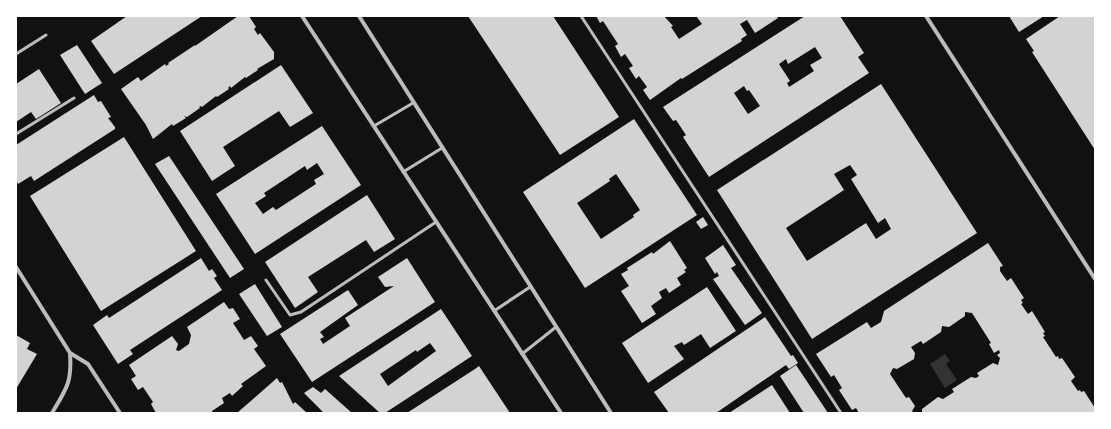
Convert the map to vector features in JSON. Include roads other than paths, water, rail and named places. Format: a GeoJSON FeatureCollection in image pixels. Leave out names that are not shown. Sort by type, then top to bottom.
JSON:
{"type":"FeatureCollection","features":[{"type":"Feature","properties":{"kind":"street"},"geometry":{"type":"LineString","coordinates":[[302,16],[560,413]]}},
{"type":"Feature","properties":{"kind":"street"},"geometry":{"type":"LineString","coordinates":[[358,16],[611,413]]}},
{"type":"Feature","properties":{"kind":"street"},"geometry":{"type":"LineString","coordinates":[[926,16],[1095,279]]}},
{"type":"Feature","properties":{"kind":"street"},"geometry":{"type":"LineString","coordinates":[[16,267],[70,352],[88,364],[120,413]]}},
{"type":"Feature","properties":{"kind":"street"},"geometry":{"type":"LineString","coordinates":[[52,413],[66,390],[72,373],[70,352]]}},
{"type":"Feature","properties":{"kind":"lane"},"geometry":{"type":"LineString","coordinates":[[582,16],[841,413]]}},
{"type":"Feature","properties":{"kind":"lane"},"geometry":{"type":"LineString","coordinates":[[16,54],[46,35]]}},
{"type":"Feature","properties":{"kind":"lane"},"geometry":{"type":"LineString","coordinates":[[16,134],[74,98]]}},
{"type":"Feature","properties":{"kind":"lane"},"geometry":{"type":"LineString","coordinates":[[374,126],[414,103]]}},
{"type":"Feature","properties":{"kind":"lane"},"geometry":{"type":"LineString","coordinates":[[403,172],[442,148]]}},
{"type":"Feature","properties":{"kind":"lane"},"geometry":{"type":"LineString","coordinates":[[266,280],[290,315],[301,312],[436,222]]}},
{"type":"Feature","properties":{"kind":"lane"},"geometry":{"type":"LineString","coordinates":[[494,311],[530,287]]}},
{"type":"Feature","properties":{"kind":"lane"},"geometry":{"type":"LineString","coordinates":[[522,354],[556,327]]}}]}
